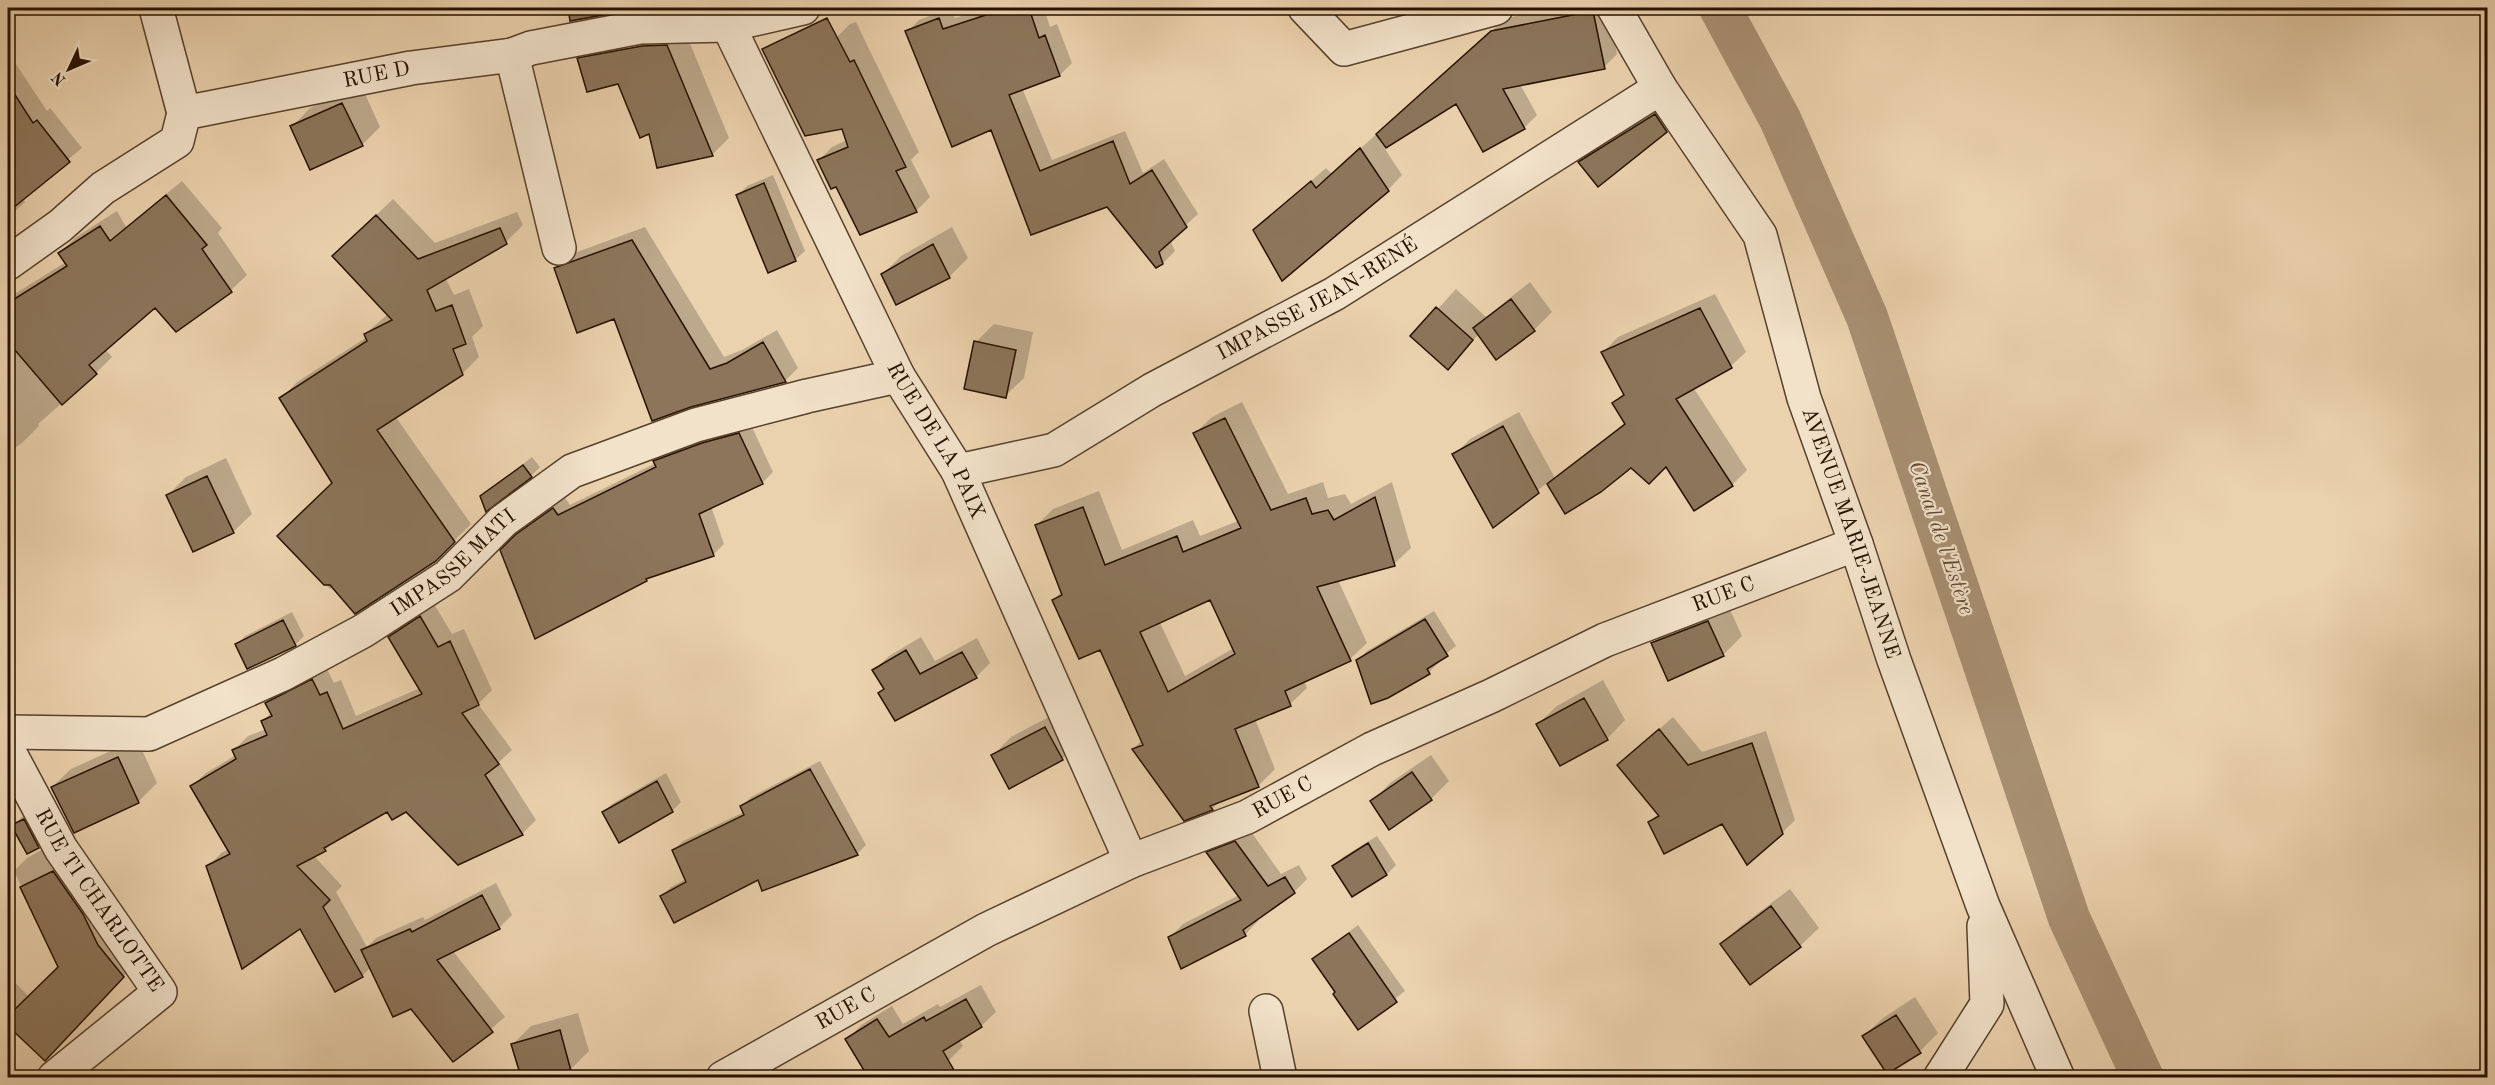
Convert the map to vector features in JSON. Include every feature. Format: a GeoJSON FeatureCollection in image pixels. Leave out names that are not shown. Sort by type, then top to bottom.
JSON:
{"type":"FeatureCollection","features":[{"type":"Feature","properties":{"kind":"street"},"geometry":{"type":"LineString","coordinates":[[8,263],[60,226],[103,188],[177,141],[184,113],[156,8]]}},
{"type":"Feature","properties":{"kind":"street","name":"RUE D"},"geometry":{"type":"LineString","coordinates":[[184,113],[411,68],[512,55],[531,48],[640,27],[728,25],[803,8]]}},
{"type":"Feature","properties":{"kind":"street"},"geometry":{"type":"LineString","coordinates":[[1305,8],[1344,48],[1496,8]]}},
{"type":"Feature","properties":{"kind":"street","name":"AVENUE MARIE-JEANNE"},"geometry":{"type":"LineString","coordinates":[[1614,8],[1660,88],[1760,235],[1804,398],[1894,660],[1983,906],[2058,1077]]}},
{"type":"Feature","properties":{"kind":"street","name":"RUE DE LA PAIX"},"geometry":{"type":"LineString","coordinates":[[728,25],[898,376],[958,471],[1131,861]]}},
{"type":"Feature","properties":{"kind":"street"},"geometry":{"type":"LineString","coordinates":[[512,55],[559,248]]}},
{"type":"Feature","properties":{"kind":"street","name":"IMPASSE JEAN-RENÉ"},"geometry":{"type":"LineString","coordinates":[[958,471],[1054,450],[1152,390],[1334,294],[1660,88]]}},
{"type":"Feature","properties":{"kind":"street","name":"IMPASSE MATI"},"geometry":{"type":"LineString","coordinates":[[8,732],[150,734],[283,674],[363,631],[448,576],[503,521],[572,471],[696,425],[807,396],[898,376]]}},
{"type":"Feature","properties":{"kind":"street","name":"RUE C"},"geometry":{"type":"LineString","coordinates":[[723,1077],[986,930],[1131,861],[1247,817],[1372,749],[1491,696],[1605,640],[1856,544]]}},
{"type":"Feature","properties":{"kind":"street","name":"RUE TI CHARLOTTE"},"geometry":{"type":"LineString","coordinates":[[8,750],[61,849],[160,992],[54,1077]]}},
{"type":"Feature","properties":{"kind":"street"},"geometry":{"type":"LineString","coordinates":[[1940,1077],[1987,1004],[1983,906]]}},
{"type":"Feature","properties":{"kind":"street"},"geometry":{"type":"LineString","coordinates":[[1266,1011],[1280,1077]]}},
{"type":"Feature","properties":{"kind":"building"},"geometry":{"type":"Polygon","coordinates":[[[568,8],[652,8],[570,21],[568,8]]]}},
{"type":"Feature","properties":{"kind":"building"},"geometry":{"type":"Polygon","coordinates":[[[1007,8],[1029,8],[1039,38],[1045,35],[1060,76],[1009,95],[1040,171],[1113,141],[1130,184],[1152,170],[1187,227],[1159,252],[1163,264],[1156,268],[1107,207],[1031,235],[991,130],[952,147],[905,31],[939,18],[943,29],[1007,8]]]}},
{"type":"Feature","properties":{"kind":"building"},"geometry":{"type":"Polygon","coordinates":[[[1593,11],[1605,69],[1503,89],[1525,129],[1483,152],[1456,104],[1386,148],[1376,134],[1491,31],[1593,11]]]}},
{"type":"Feature","properties":{"kind":"building"},"geometry":{"type":"Polygon","coordinates":[[[827,18],[850,62],[854,60],[906,167],[896,171],[917,212],[860,235],[836,187],[831,189],[817,160],[848,147],[842,129],[805,136],[762,49],[827,18]]]}},
{"type":"Feature","properties":{"kind":"building"},"geometry":{"type":"Polygon","coordinates":[[[667,45],[713,156],[657,168],[649,134],[640,138],[618,84],[587,92],[577,58],[642,46],[667,45]]]}},
{"type":"Feature","properties":{"kind":"building"},"geometry":{"type":"Polygon","coordinates":[[[8,84],[33,123],[37,120],[70,162],[8,212],[8,84]]]}},
{"type":"Feature","properties":{"kind":"building"},"geometry":{"type":"Polygon","coordinates":[[[342,103],[363,146],[310,170],[290,126],[342,103]]]}},
{"type":"Feature","properties":{"kind":"building"},"geometry":{"type":"Polygon","coordinates":[[[1655,114],[1667,132],[1598,187],[1578,162],[1655,114]]]}},
{"type":"Feature","properties":{"kind":"building"},"geometry":{"type":"Polygon","coordinates":[[[1360,148],[1389,191],[1282,281],[1253,230],[1311,181],[1316,188],[1360,148]]]}},
{"type":"Feature","properties":{"kind":"building"},"geometry":{"type":"Polygon","coordinates":[[[764,183],[796,261],[768,273],[736,195],[764,183]]]}},
{"type":"Feature","properties":{"kind":"building"},"geometry":{"type":"Polygon","coordinates":[[[166,195],[207,245],[202,249],[232,292],[176,332],[155,308],[89,365],[97,374],[62,405],[8,342],[8,303],[67,266],[58,253],[100,226],[110,241],[166,195]]]}},
{"type":"Feature","properties":{"kind":"building"},"geometry":{"type":"Polygon","coordinates":[[[376,215],[418,259],[500,228],[507,244],[427,290],[436,311],[452,305],[466,344],[453,349],[463,375],[377,430],[455,542],[436,561],[355,614],[330,585],[324,585],[277,536],[332,483],[279,398],[367,341],[364,334],[392,320],[332,256],[376,215]]]}},
{"type":"Feature","properties":{"kind":"building"},"geometry":{"type":"Polygon","coordinates":[[[632,240],[710,369],[727,363],[763,342],[786,382],[691,407],[652,421],[614,319],[577,333],[554,268],[632,240]]]}},
{"type":"Feature","properties":{"kind":"building"},"geometry":{"type":"Polygon","coordinates":[[[933,244],[950,278],[896,305],[881,274],[933,244]]]}},
{"type":"Feature","properties":{"kind":"building"},"geometry":{"type":"Polygon","coordinates":[[[1511,299],[1535,331],[1496,360],[1473,328],[1511,299]]]}},
{"type":"Feature","properties":{"kind":"building"},"geometry":{"type":"Polygon","coordinates":[[[1436,307],[1473,340],[1448,370],[1410,336],[1436,307]]]}},
{"type":"Feature","properties":{"kind":"building"},"geometry":{"type":"Polygon","coordinates":[[[1700,308],[1732,368],[1676,399],[1733,486],[1694,511],[1666,467],[1649,484],[1631,468],[1601,492],[1565,514],[1547,484],[1625,424],[1612,403],[1624,395],[1601,352],[1700,308]]]}},
{"type":"Feature","properties":{"kind":"building"},"geometry":{"type":"Polygon","coordinates":[[[974,341],[1016,350],[1006,398],[964,389],[974,341]]]}},
{"type":"Feature","properties":{"kind":"building"},"geometry":{"type":"Polygon","coordinates":[[[1225,418],[1271,510],[1306,498],[1312,514],[1328,510],[1334,520],[1375,497],[1395,566],[1317,587],[1351,661],[1285,691],[1291,706],[1235,729],[1259,787],[1210,806],[1213,810],[1184,821],[1132,749],[1143,745],[1100,650],[1079,659],[1052,600],[1062,595],[1035,525],[1083,507],[1105,565],[1177,536],[1183,552],[1241,528],[1193,433],[1225,418]],[[1210,600],[1140,632],[1168,692],[1235,654],[1210,600]]]}},
{"type":"Feature","properties":{"kind":"building"},"geometry":{"type":"Polygon","coordinates":[[[1503,426],[1539,493],[1493,528],[1452,454],[1503,426]]]}},
{"type":"Feature","properties":{"kind":"building"},"geometry":{"type":"Polygon","coordinates":[[[739,433],[763,484],[699,514],[714,556],[646,579],[647,581],[535,639],[500,550],[515,535],[553,508],[558,515],[656,467],[653,461],[702,443],[739,433]]]}},
{"type":"Feature","properties":{"kind":"building"},"geometry":{"type":"Polygon","coordinates":[[[523,465],[532,477],[486,512],[480,496],[523,465]]]}},
{"type":"Feature","properties":{"kind":"building"},"geometry":{"type":"Polygon","coordinates":[[[207,476],[234,533],[193,552],[166,495],[207,476]]]}},
{"type":"Feature","properties":{"kind":"building"},"geometry":{"type":"Polygon","coordinates":[[[420,616],[438,647],[450,641],[479,705],[462,713],[499,764],[485,775],[523,835],[458,865],[406,812],[392,820],[387,812],[324,848],[326,851],[297,866],[330,900],[323,907],[363,977],[335,992],[300,929],[242,969],[206,866],[230,854],[190,786],[236,759],[232,750],[267,735],[261,721],[272,716],[265,703],[312,679],[320,695],[327,692],[343,729],[422,694],[388,637],[420,616]]]}},
{"type":"Feature","properties":{"kind":"building"},"geometry":{"type":"Polygon","coordinates":[[[1425,619],[1448,656],[1427,669],[1430,674],[1388,698],[1371,704],[1356,660],[1425,619]]]}},
{"type":"Feature","properties":{"kind":"building"},"geometry":{"type":"Polygon","coordinates":[[[283,620],[296,646],[247,669],[235,644],[283,620]]]}},
{"type":"Feature","properties":{"kind":"building"},"geometry":{"type":"Polygon","coordinates":[[[1708,621],[1724,656],[1668,681],[1651,643],[1708,621]]]}},
{"type":"Feature","properties":{"kind":"building"},"geometry":{"type":"Polygon","coordinates":[[[906,650],[920,674],[962,652],[977,678],[895,721],[878,693],[884,689],[872,670],[906,650]]]}},
{"type":"Feature","properties":{"kind":"building"},"geometry":{"type":"Polygon","coordinates":[[[1584,698],[1608,740],[1560,766],[1536,724],[1584,698]]]}},
{"type":"Feature","properties":{"kind":"building"},"geometry":{"type":"Polygon","coordinates":[[[1045,727],[1063,760],[1009,789],[991,755],[1045,727]]]}},
{"type":"Feature","properties":{"kind":"building"},"geometry":{"type":"Polygon","coordinates":[[[1659,729],[1688,765],[1752,743],[1783,834],[1747,865],[1722,824],[1664,854],[1648,822],[1659,816],[1617,765],[1659,729]]]}},
{"type":"Feature","properties":{"kind":"building"},"geometry":{"type":"Polygon","coordinates":[[[118,757],[139,803],[74,833],[51,787],[118,757]]]}},
{"type":"Feature","properties":{"kind":"building"},"geometry":{"type":"Polygon","coordinates":[[[810,769],[858,855],[762,891],[758,880],[674,923],[660,896],[686,882],[672,850],[744,815],[740,806],[810,769]]]}},
{"type":"Feature","properties":{"kind":"building"},"geometry":{"type":"Polygon","coordinates":[[[1412,772],[1432,800],[1389,830],[1370,801],[1412,772]]]}},
{"type":"Feature","properties":{"kind":"building"},"geometry":{"type":"Polygon","coordinates":[[[657,781],[673,812],[619,843],[602,812],[657,781]]]}},
{"type":"Feature","properties":{"kind":"building"},"geometry":{"type":"Polygon","coordinates":[[[24,819],[39,848],[27,854],[11,825],[24,819]]]}},
{"type":"Feature","properties":{"kind":"building"},"geometry":{"type":"Polygon","coordinates":[[[1235,841],[1268,886],[1285,877],[1295,893],[1243,930],[1246,936],[1181,969],[1168,937],[1241,900],[1206,852],[1235,841]]]}},
{"type":"Feature","properties":{"kind":"building"},"geometry":{"type":"Polygon","coordinates":[[[1368,843],[1387,875],[1352,897],[1332,866],[1368,843]]]}},
{"type":"Feature","properties":{"kind":"building"},"geometry":{"type":"Polygon","coordinates":[[[53,871],[83,914],[98,945],[124,977],[45,1061],[8,1026],[8,1016],[58,967],[20,887],[53,871]]]}},
{"type":"Feature","properties":{"kind":"building"},"geometry":{"type":"Polygon","coordinates":[[[482,895],[500,929],[437,960],[493,1032],[453,1062],[411,1009],[393,1017],[361,950],[410,929],[412,932],[482,895]]]}},
{"type":"Feature","properties":{"kind":"building"},"geometry":{"type":"Polygon","coordinates":[[[1771,906],[1801,947],[1750,985],[1720,944],[1771,906]]]}},
{"type":"Feature","properties":{"kind":"building"},"geometry":{"type":"Polygon","coordinates":[[[1349,933],[1397,1002],[1358,1030],[1312,959],[1349,933]]]}},
{"type":"Feature","properties":{"kind":"building"},"geometry":{"type":"Polygon","coordinates":[[[966,999],[982,1027],[943,1051],[958,1077],[868,1077],[845,1039],[877,1019],[889,1037],[924,1017],[926,1021],[966,999]]]}},
{"type":"Feature","properties":{"kind":"building"},"geometry":{"type":"Polygon","coordinates":[[[1896,1015],[1921,1053],[1887,1074],[1862,1036],[1896,1015]]]}},
{"type":"Feature","properties":{"kind":"building"},"geometry":{"type":"Polygon","coordinates":[[[560,1030],[571,1071],[548,1077],[521,1077],[511,1044],[560,1030]]]}},
{"type":"Feature","properties":{"kind":"waterway","name":"Canal de l'Estère"},"geometry":{"type":"LineString","coordinates":[[1720,8],[1780,119],[1867,317],[2069,918],[2143,1078]]}}]}
